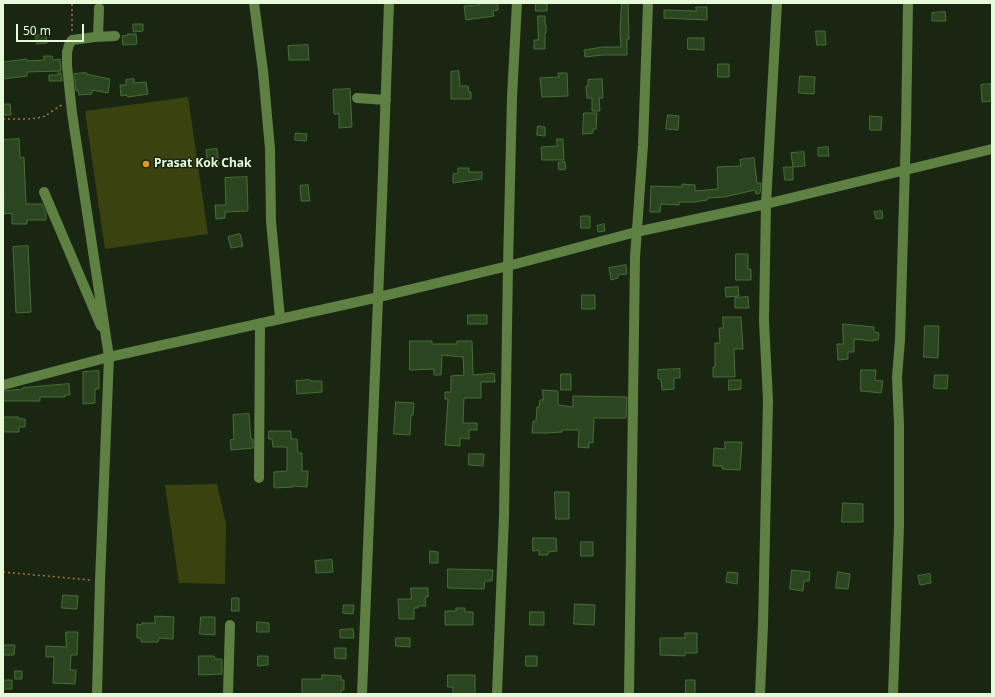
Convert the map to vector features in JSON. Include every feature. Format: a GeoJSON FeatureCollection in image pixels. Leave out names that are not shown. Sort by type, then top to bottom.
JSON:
{"type":"FeatureCollection","features":[{"type":"Feature","properties":{"kind":"street"},"geometry":{"type":"LineString","coordinates":[[254,3],[263,72],[270,149],[271,222],[280,318]]}},
{"type":"Feature","properties":{"kind":"street"},"geometry":{"type":"LineString","coordinates":[[362,694],[379,297],[389,3]]}},
{"type":"Feature","properties":{"kind":"street"},"geometry":{"type":"LineString","coordinates":[[497,694],[504,516],[512,97],[517,3]]}},
{"type":"Feature","properties":{"kind":"street"},"geometry":{"type":"LineString","coordinates":[[629,694],[635,257],[643,145],[648,3]]}},
{"type":"Feature","properties":{"kind":"street"},"geometry":{"type":"LineString","coordinates":[[760,694],[768,400],[764,321],[766,204],[777,3]]}},
{"type":"Feature","properties":{"kind":"street"},"geometry":{"type":"LineString","coordinates":[[893,694],[899,526],[899,424],[897,377],[900,340],[908,3]]}},
{"type":"Feature","properties":{"kind":"street"},"geometry":{"type":"LineString","coordinates":[[98,37],[99,8]]}},
{"type":"Feature","properties":{"kind":"street"},"geometry":{"type":"LineString","coordinates":[[97,694],[108,346],[71,106],[67,52],[72,40],[115,36]]}},
{"type":"Feature","properties":{"kind":"street"},"geometry":{"type":"LineString","coordinates":[[356,98],[386,100]]}},
{"type":"Feature","properties":{"kind":"street"},"geometry":{"type":"LineString","coordinates":[[3,385],[108,346],[260,323],[379,297],[508,266],[636,232],[766,204],[992,149]]}},
{"type":"Feature","properties":{"kind":"street"},"geometry":{"type":"LineString","coordinates":[[44,192],[108,346]]}},
{"type":"Feature","properties":{"kind":"street"},"geometry":{"type":"LineString","coordinates":[[259,478],[260,323]]}},
{"type":"Feature","properties":{"kind":"street"},"geometry":{"type":"LineString","coordinates":[[228,694],[230,625]]}},
{"type":"Feature","properties":{"kind":"path"},"geometry":{"type":"LineString","coordinates":[[72,3],[72,40]]}},
{"type":"Feature","properties":{"kind":"path"},"geometry":{"type":"LineString","coordinates":[[3,119],[28,119],[45,116],[61,105],[71,106]]}},
{"type":"Feature","properties":{"kind":"path"},"geometry":{"type":"LineString","coordinates":[[3,572],[100,581]]}},
{"type":"Feature","properties":{"kind":"shaded area"},"geometry":{"type":"Polygon","coordinates":[[[188,97],[208,234],[105,249],[85,111],[188,97]]]}},
{"type":"Feature","properties":{"kind":"shaded area"},"geometry":{"type":"Polygon","coordinates":[[[217,484],[226,524],[225,584],[179,583],[165,485],[217,484]]]}},
{"type":"Feature","properties":{"kind":"building"},"geometry":{"type":"Polygon","coordinates":[[[479,3],[498,3],[498,10],[493,11],[494,16],[466,20],[464,6],[479,5],[479,3]]]}},
{"type":"Feature","properties":{"kind":"building"},"geometry":{"type":"Polygon","coordinates":[[[536,3],[547,4],[547,11],[536,11],[536,3]]]}},
{"type":"Feature","properties":{"kind":"building"},"geometry":{"type":"Polygon","coordinates":[[[622,3],[628,3],[629,39],[627,39],[627,55],[585,57],[584,50],[603,47],[621,47],[620,31],[622,3]]]}},
{"type":"Feature","properties":{"kind":"building"},"geometry":{"type":"Polygon","coordinates":[[[696,7],[707,7],[707,20],[664,18],[664,10],[696,11],[696,7]]]}},
{"type":"Feature","properties":{"kind":"building"},"geometry":{"type":"Polygon","coordinates":[[[945,12],[946,21],[932,21],[932,13],[945,12]]]}},
{"type":"Feature","properties":{"kind":"building"},"geometry":{"type":"Polygon","coordinates":[[[538,16],[545,16],[545,49],[534,49],[534,40],[538,40],[538,16]]]}},
{"type":"Feature","properties":{"kind":"building"},"geometry":{"type":"Polygon","coordinates":[[[133,24],[143,24],[143,31],[134,32],[133,24]]]}},
{"type":"Feature","properties":{"kind":"building"},"geometry":{"type":"Polygon","coordinates":[[[816,31],[825,31],[826,45],[817,45],[816,31]]]}},
{"type":"Feature","properties":{"kind":"building"},"geometry":{"type":"Polygon","coordinates":[[[136,34],[137,44],[123,45],[122,36],[136,34]]]}},
{"type":"Feature","properties":{"kind":"building"},"geometry":{"type":"Polygon","coordinates":[[[36,35],[46,35],[47,43],[37,44],[36,35]]]}},
{"type":"Feature","properties":{"kind":"building"},"geometry":{"type":"Polygon","coordinates":[[[688,38],[704,38],[704,50],[688,49],[688,38]]]}},
{"type":"Feature","properties":{"kind":"building"},"geometry":{"type":"Polygon","coordinates":[[[308,45],[309,60],[289,60],[288,46],[308,45]]]}},
{"type":"Feature","properties":{"kind":"building"},"geometry":{"type":"Polygon","coordinates":[[[44,56],[52,56],[53,60],[60,59],[61,71],[27,72],[27,76],[3,79],[3,62],[27,59],[27,61],[44,60],[44,56]]]}},
{"type":"Feature","properties":{"kind":"building"},"geometry":{"type":"Polygon","coordinates":[[[718,64],[729,64],[729,77],[718,77],[718,64]]]}},
{"type":"Feature","properties":{"kind":"building"},"geometry":{"type":"Polygon","coordinates":[[[459,71],[460,86],[468,86],[469,92],[471,92],[471,99],[451,99],[451,72],[459,71]]]}},
{"type":"Feature","properties":{"kind":"building"},"geometry":{"type":"Polygon","coordinates":[[[58,73],[61,73],[62,81],[49,81],[49,75],[58,75],[58,73]]]}},
{"type":"Feature","properties":{"kind":"building"},"geometry":{"type":"Polygon","coordinates":[[[86,73],[110,79],[108,93],[92,90],[92,94],[79,95],[78,90],[76,91],[74,74],[86,73]]]}},
{"type":"Feature","properties":{"kind":"building"},"geometry":{"type":"Polygon","coordinates":[[[558,73],[567,73],[568,96],[542,97],[540,78],[559,77],[558,73]]]}},
{"type":"Feature","properties":{"kind":"building"},"geometry":{"type":"Polygon","coordinates":[[[800,76],[815,77],[814,94],[799,93],[800,76]]]}},
{"type":"Feature","properties":{"kind":"building"},"geometry":{"type":"Polygon","coordinates":[[[134,79],[134,83],[146,82],[148,94],[128,97],[127,95],[121,96],[120,85],[126,85],[126,80],[134,79]]]}},
{"type":"Feature","properties":{"kind":"building"},"geometry":{"type":"Polygon","coordinates":[[[602,79],[603,98],[599,98],[600,111],[592,111],[592,98],[587,98],[586,86],[588,86],[588,80],[602,79]]]}},
{"type":"Feature","properties":{"kind":"building"},"geometry":{"type":"Polygon","coordinates":[[[991,84],[992,101],[982,102],[981,85],[991,84]]]}},
{"type":"Feature","properties":{"kind":"building"},"geometry":{"type":"Polygon","coordinates":[[[350,89],[352,127],[339,128],[339,114],[334,114],[333,90],[350,89]]]}},
{"type":"Feature","properties":{"kind":"building"},"geometry":{"type":"Polygon","coordinates":[[[3,104],[10,104],[11,115],[3,115],[3,104]]]}},
{"type":"Feature","properties":{"kind":"building"},"geometry":{"type":"Polygon","coordinates":[[[584,113],[597,113],[596,129],[593,129],[593,133],[583,134],[584,113]]]}},
{"type":"Feature","properties":{"kind":"building"},"geometry":{"type":"Polygon","coordinates":[[[668,115],[679,116],[678,130],[666,129],[668,115]]]}},
{"type":"Feature","properties":{"kind":"building"},"geometry":{"type":"Polygon","coordinates":[[[870,116],[882,117],[881,130],[870,130],[870,116]]]}},
{"type":"Feature","properties":{"kind":"building"},"geometry":{"type":"Polygon","coordinates":[[[538,126],[545,127],[545,136],[537,135],[538,126]]]}},
{"type":"Feature","properties":{"kind":"building"},"geometry":{"type":"Polygon","coordinates":[[[296,133],[307,134],[306,141],[295,140],[296,133]]]}},
{"type":"Feature","properties":{"kind":"building"},"geometry":{"type":"Polygon","coordinates":[[[19,139],[20,158],[24,157],[26,204],[42,204],[46,213],[46,220],[27,220],[27,224],[12,224],[12,213],[4,214],[3,140],[19,139]]]}},
{"type":"Feature","properties":{"kind":"building"},"geometry":{"type":"Polygon","coordinates":[[[557,139],[563,139],[564,160],[542,160],[541,147],[557,146],[557,139]]]}},
{"type":"Feature","properties":{"kind":"building"},"geometry":{"type":"Polygon","coordinates":[[[828,147],[829,156],[818,156],[818,148],[828,147]]]}},
{"type":"Feature","properties":{"kind":"building"},"geometry":{"type":"Polygon","coordinates":[[[217,149],[219,165],[208,166],[206,150],[217,149]]]}},
{"type":"Feature","properties":{"kind":"building"},"geometry":{"type":"Polygon","coordinates":[[[804,152],[805,166],[793,167],[791,153],[804,152]]]}},
{"type":"Feature","properties":{"kind":"building"},"geometry":{"type":"Polygon","coordinates":[[[754,158],[757,183],[761,183],[760,193],[756,194],[755,190],[724,197],[707,198],[707,200],[695,202],[679,202],[679,205],[661,204],[660,212],[650,212],[651,186],[682,187],[682,184],[695,185],[695,191],[718,189],[717,167],[741,166],[740,160],[754,158]]]}},
{"type":"Feature","properties":{"kind":"building"},"geometry":{"type":"Polygon","coordinates":[[[565,162],[566,169],[559,170],[558,163],[565,162]]]}},
{"type":"Feature","properties":{"kind":"building"},"geometry":{"type":"Polygon","coordinates":[[[784,167],[793,167],[793,180],[785,180],[784,167]]]}},
{"type":"Feature","properties":{"kind":"building"},"geometry":{"type":"Polygon","coordinates":[[[458,168],[469,168],[469,172],[482,172],[482,179],[453,183],[453,174],[458,173],[458,168]]]}},
{"type":"Feature","properties":{"kind":"building"},"geometry":{"type":"Polygon","coordinates":[[[247,177],[248,211],[225,212],[225,218],[216,219],[215,205],[226,205],[225,178],[247,177]]]}},
{"type":"Feature","properties":{"kind":"building"},"geometry":{"type":"Polygon","coordinates":[[[308,185],[310,201],[301,201],[300,186],[308,185]]]}},
{"type":"Feature","properties":{"kind":"building"},"geometry":{"type":"Polygon","coordinates":[[[882,211],[883,218],[876,219],[874,212],[882,211]]]}},
{"type":"Feature","properties":{"kind":"building"},"geometry":{"type":"Polygon","coordinates":[[[581,216],[590,216],[590,228],[581,228],[581,216]]]}},
{"type":"Feature","properties":{"kind":"building"},"geometry":{"type":"Polygon","coordinates":[[[604,224],[605,231],[598,232],[597,226],[604,224]]]}},
{"type":"Feature","properties":{"kind":"building"},"geometry":{"type":"Polygon","coordinates":[[[240,234],[243,246],[231,248],[228,237],[240,234]]]}},
{"type":"Feature","properties":{"kind":"building"},"geometry":{"type":"Polygon","coordinates":[[[28,246],[31,312],[16,313],[13,247],[28,246]]]}},
{"type":"Feature","properties":{"kind":"building"},"geometry":{"type":"Polygon","coordinates":[[[736,254],[748,254],[748,269],[751,269],[751,280],[736,280],[736,254]]]}},
{"type":"Feature","properties":{"kind":"building"},"geometry":{"type":"Polygon","coordinates":[[[626,265],[627,274],[618,275],[618,278],[611,280],[609,268],[626,265]]]}},
{"type":"Feature","properties":{"kind":"building"},"geometry":{"type":"Polygon","coordinates":[[[738,287],[739,296],[726,297],[725,288],[738,287]]]}},
{"type":"Feature","properties":{"kind":"building"},"geometry":{"type":"Polygon","coordinates":[[[582,295],[595,295],[595,309],[582,309],[582,295]]]}},
{"type":"Feature","properties":{"kind":"building"},"geometry":{"type":"Polygon","coordinates":[[[748,297],[749,308],[735,308],[735,298],[748,297]]]}},
{"type":"Feature","properties":{"kind":"building"},"geometry":{"type":"Polygon","coordinates":[[[468,315],[487,315],[487,324],[468,324],[468,315]]]}},
{"type":"Feature","properties":{"kind":"building"},"geometry":{"type":"Polygon","coordinates":[[[723,317],[741,317],[743,349],[734,349],[735,377],[713,377],[713,367],[715,367],[715,343],[720,343],[719,328],[723,328],[723,317]]]}},
{"type":"Feature","properties":{"kind":"building"},"geometry":{"type":"Polygon","coordinates":[[[843,324],[874,327],[874,332],[879,333],[878,340],[873,341],[854,339],[854,352],[848,352],[848,359],[838,360],[837,344],[843,344],[843,324]]]}},
{"type":"Feature","properties":{"kind":"building"},"geometry":{"type":"Polygon","coordinates":[[[925,326],[939,326],[938,358],[924,357],[925,326]]]}},
{"type":"Feature","properties":{"kind":"building"},"geometry":{"type":"Polygon","coordinates":[[[410,341],[432,341],[432,344],[457,344],[457,341],[472,341],[473,375],[494,373],[495,382],[481,382],[481,398],[464,398],[463,423],[477,423],[477,430],[469,430],[469,439],[460,438],[460,446],[445,445],[448,399],[445,399],[445,392],[451,392],[451,376],[464,375],[463,357],[442,355],[441,375],[434,375],[434,369],[410,370],[410,341]]]}},
{"type":"Feature","properties":{"kind":"building"},"geometry":{"type":"Polygon","coordinates":[[[680,369],[680,378],[674,378],[674,389],[662,390],[661,379],[658,379],[658,370],[680,369]]]}},
{"type":"Feature","properties":{"kind":"building"},"geometry":{"type":"Polygon","coordinates":[[[861,370],[876,370],[875,380],[883,381],[881,393],[861,391],[861,370]]]}},
{"type":"Feature","properties":{"kind":"building"},"geometry":{"type":"Polygon","coordinates":[[[99,371],[99,389],[95,389],[95,403],[83,404],[83,372],[99,371]]]}},
{"type":"Feature","properties":{"kind":"building"},"geometry":{"type":"Polygon","coordinates":[[[561,374],[571,374],[571,390],[561,390],[561,374]]]}},
{"type":"Feature","properties":{"kind":"building"},"geometry":{"type":"Polygon","coordinates":[[[935,375],[948,375],[947,389],[934,388],[935,375]]]}},
{"type":"Feature","properties":{"kind":"building"},"geometry":{"type":"Polygon","coordinates":[[[729,380],[741,380],[741,389],[729,390],[729,380]]]}},
{"type":"Feature","properties":{"kind":"building"},"geometry":{"type":"Polygon","coordinates":[[[296,381],[322,381],[322,392],[297,394],[296,381]]]}},
{"type":"Feature","properties":{"kind":"building"},"geometry":{"type":"Polygon","coordinates":[[[69,384],[70,395],[65,395],[65,397],[40,397],[40,401],[3,401],[3,391],[69,384]]]}},
{"type":"Feature","properties":{"kind":"building"},"geometry":{"type":"Polygon","coordinates":[[[543,390],[558,391],[558,405],[573,407],[573,396],[627,397],[626,418],[594,418],[593,443],[589,442],[589,448],[578,447],[579,430],[532,433],[533,421],[536,421],[537,407],[539,407],[540,400],[543,400],[543,390]]]}},
{"type":"Feature","properties":{"kind":"building"},"geometry":{"type":"Polygon","coordinates":[[[396,402],[414,403],[413,415],[411,415],[410,435],[394,434],[396,402]]]}},
{"type":"Feature","properties":{"kind":"building"},"geometry":{"type":"Polygon","coordinates":[[[249,414],[253,448],[231,450],[230,440],[234,439],[233,415],[249,414]]]}},
{"type":"Feature","properties":{"kind":"building"},"geometry":{"type":"Polygon","coordinates":[[[3,417],[19,417],[19,419],[25,419],[25,427],[19,427],[19,432],[3,432],[3,417]]]}},
{"type":"Feature","properties":{"kind":"building"},"geometry":{"type":"Polygon","coordinates":[[[269,431],[291,431],[291,439],[297,439],[298,453],[302,453],[302,471],[308,471],[307,487],[293,486],[274,488],[274,472],[287,471],[287,447],[273,447],[272,439],[269,439],[269,431]]]}},
{"type":"Feature","properties":{"kind":"building"},"geometry":{"type":"Polygon","coordinates":[[[725,442],[742,442],[740,470],[722,469],[722,466],[713,466],[714,448],[725,449],[725,442]]]}},
{"type":"Feature","properties":{"kind":"building"},"geometry":{"type":"Polygon","coordinates":[[[469,454],[484,454],[483,466],[469,465],[469,454]]]}},
{"type":"Feature","properties":{"kind":"building"},"geometry":{"type":"Polygon","coordinates":[[[555,492],[569,492],[569,519],[556,519],[555,492]]]}},
{"type":"Feature","properties":{"kind":"building"},"geometry":{"type":"Polygon","coordinates":[[[843,503],[863,504],[863,522],[842,522],[843,503]]]}},
{"type":"Feature","properties":{"kind":"building"},"geometry":{"type":"Polygon","coordinates":[[[533,538],[556,538],[557,551],[548,552],[548,555],[539,555],[539,550],[533,551],[533,538]]]}},
{"type":"Feature","properties":{"kind":"building"},"geometry":{"type":"Polygon","coordinates":[[[581,542],[593,542],[593,556],[581,556],[581,542]]]}},
{"type":"Feature","properties":{"kind":"building"},"geometry":{"type":"Polygon","coordinates":[[[430,551],[438,552],[438,563],[430,563],[430,551]]]}},
{"type":"Feature","properties":{"kind":"building"},"geometry":{"type":"Polygon","coordinates":[[[332,560],[333,572],[316,573],[315,561],[332,560]]]}},
{"type":"Feature","properties":{"kind":"building"},"geometry":{"type":"Polygon","coordinates":[[[448,569],[493,570],[492,581],[485,581],[484,589],[448,588],[448,569]]]}},
{"type":"Feature","properties":{"kind":"building"},"geometry":{"type":"Polygon","coordinates":[[[792,570],[810,572],[809,581],[804,581],[803,591],[790,589],[792,570]]]}},
{"type":"Feature","properties":{"kind":"building"},"geometry":{"type":"Polygon","coordinates":[[[728,572],[738,573],[737,584],[726,582],[728,572]]]}},
{"type":"Feature","properties":{"kind":"building"},"geometry":{"type":"Polygon","coordinates":[[[838,572],[850,574],[848,589],[836,588],[838,572]]]}},
{"type":"Feature","properties":{"kind":"building"},"geometry":{"type":"Polygon","coordinates":[[[930,574],[931,583],[920,585],[918,576],[930,574]]]}},
{"type":"Feature","properties":{"kind":"building"},"geometry":{"type":"Polygon","coordinates":[[[411,588],[428,588],[428,597],[425,597],[426,606],[418,606],[418,608],[414,608],[414,619],[399,619],[398,599],[411,599],[411,588]]]}},
{"type":"Feature","properties":{"kind":"building"},"geometry":{"type":"Polygon","coordinates":[[[63,595],[78,596],[77,609],[62,608],[63,595]]]}},
{"type":"Feature","properties":{"kind":"building"},"geometry":{"type":"Polygon","coordinates":[[[232,598],[239,598],[239,611],[232,611],[232,598]]]}},
{"type":"Feature","properties":{"kind":"building"},"geometry":{"type":"Polygon","coordinates":[[[575,604],[595,605],[594,625],[574,624],[575,604]]]}},
{"type":"Feature","properties":{"kind":"building"},"geometry":{"type":"Polygon","coordinates":[[[344,605],[354,605],[353,614],[343,613],[344,605]]]}},
{"type":"Feature","properties":{"kind":"building"},"geometry":{"type":"Polygon","coordinates":[[[456,608],[465,608],[465,612],[473,612],[473,625],[445,625],[445,611],[456,611],[456,608]]]}},
{"type":"Feature","properties":{"kind":"building"},"geometry":{"type":"Polygon","coordinates":[[[530,612],[544,612],[544,625],[530,625],[530,612]]]}},
{"type":"Feature","properties":{"kind":"building"},"geometry":{"type":"Polygon","coordinates":[[[155,616],[174,617],[173,639],[159,638],[158,642],[141,642],[141,638],[137,638],[137,624],[142,625],[142,623],[155,623],[155,616]]]}},
{"type":"Feature","properties":{"kind":"building"},"geometry":{"type":"Polygon","coordinates":[[[201,617],[215,617],[215,635],[200,634],[201,617]]]}},
{"type":"Feature","properties":{"kind":"building"},"geometry":{"type":"Polygon","coordinates":[[[257,622],[269,623],[269,632],[257,632],[257,622]]]}},
{"type":"Feature","properties":{"kind":"building"},"geometry":{"type":"Polygon","coordinates":[[[353,629],[354,638],[340,638],[340,630],[353,629]]]}},
{"type":"Feature","properties":{"kind":"building"},"geometry":{"type":"Polygon","coordinates":[[[66,632],[78,632],[77,655],[71,655],[70,670],[76,670],[75,684],[53,683],[54,657],[46,657],[46,646],[66,647],[66,632]]]}},
{"type":"Feature","properties":{"kind":"building"},"geometry":{"type":"Polygon","coordinates":[[[685,633],[697,633],[697,653],[685,653],[685,656],[660,655],[660,638],[685,638],[685,633]]]}},
{"type":"Feature","properties":{"kind":"building"},"geometry":{"type":"Polygon","coordinates":[[[396,638],[410,638],[410,647],[396,646],[396,638]]]}},
{"type":"Feature","properties":{"kind":"building"},"geometry":{"type":"Polygon","coordinates":[[[3,645],[15,645],[14,655],[3,655],[3,645]]]}},
{"type":"Feature","properties":{"kind":"building"},"geometry":{"type":"Polygon","coordinates":[[[335,648],[346,648],[346,659],[335,658],[335,648]]]}},
{"type":"Feature","properties":{"kind":"building"},"geometry":{"type":"Polygon","coordinates":[[[199,656],[214,656],[215,659],[222,659],[222,674],[199,675],[199,656]]]}},
{"type":"Feature","properties":{"kind":"building"},"geometry":{"type":"Polygon","coordinates":[[[258,656],[268,656],[268,665],[258,666],[258,656]]]}},
{"type":"Feature","properties":{"kind":"building"},"geometry":{"type":"Polygon","coordinates":[[[526,656],[537,656],[537,666],[526,666],[526,656]]]}},
{"type":"Feature","properties":{"kind":"building"},"geometry":{"type":"Polygon","coordinates":[[[15,671],[22,671],[22,679],[15,679],[15,671]]]}},
{"type":"Feature","properties":{"kind":"building"},"geometry":{"type":"Polygon","coordinates":[[[322,675],[341,676],[341,680],[344,680],[344,690],[341,690],[341,694],[302,694],[302,679],[322,679],[322,675]]]}},
{"type":"Feature","properties":{"kind":"building"},"geometry":{"type":"Polygon","coordinates":[[[448,675],[475,675],[475,694],[453,694],[453,687],[448,687],[448,675]]]}},
{"type":"Feature","properties":{"kind":"building"},"geometry":{"type":"Polygon","coordinates":[[[3,680],[12,680],[12,689],[3,689],[3,680]]]}},
{"type":"Feature","properties":{"kind":"building"},"geometry":{"type":"Polygon","coordinates":[[[686,680],[695,680],[695,694],[686,694],[686,680]]]}},
{"type":"Feature","properties":{"kind":"place","name":"Prasat Kok Chak"},"geometry":{"type":"Point","coordinates":[146,164]}}]}
